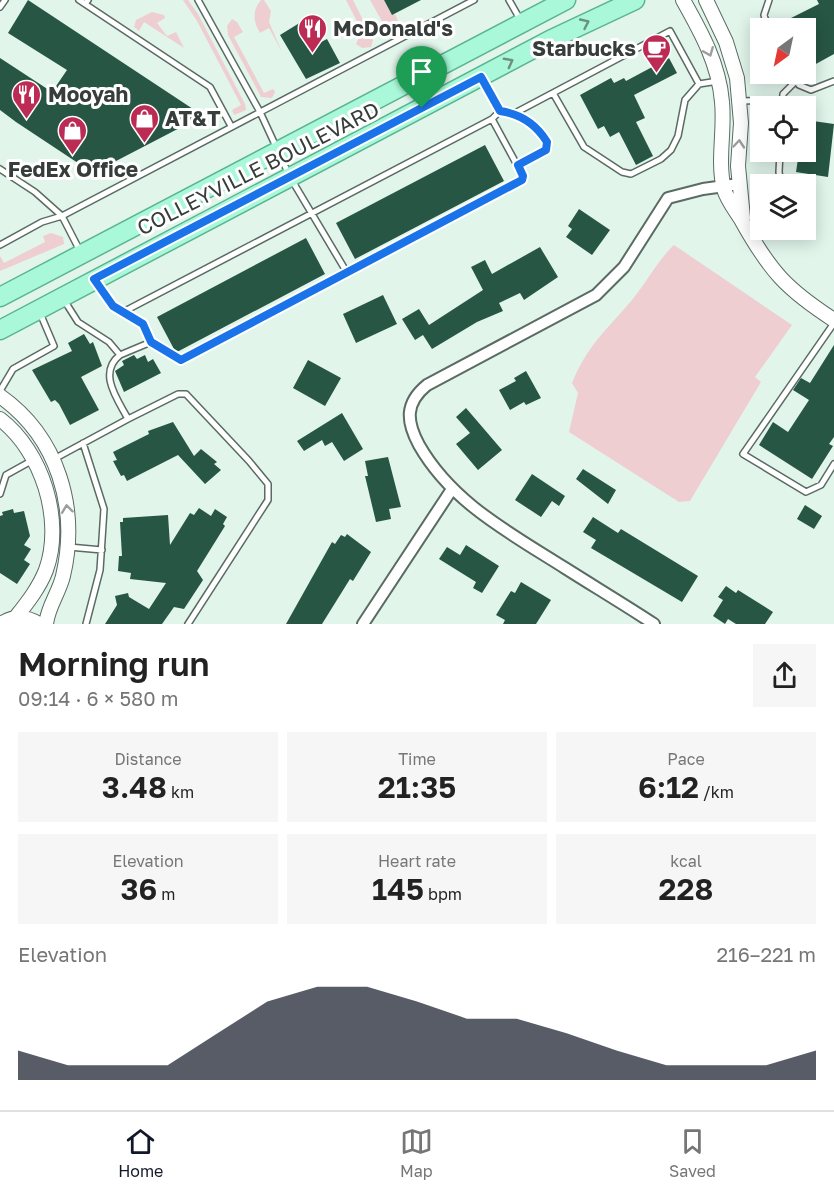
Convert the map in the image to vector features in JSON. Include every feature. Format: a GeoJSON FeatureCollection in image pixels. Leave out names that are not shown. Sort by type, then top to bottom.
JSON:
{"type":"FeatureCollection","features":[{"type":"Feature","properties":{"kind":"main road","name":"COLLEYVILLE BOULEVARD"},"geometry":{"type":"LineString","coordinates":[[0,297],[566,0]]}},
{"type":"Feature","properties":{"kind":"main road","name":"COLLEYVILLE BOULEVARD"},"geometry":{"type":"LineString","coordinates":[[0,330],[550,40],[635,0]]}},
{"type":"Feature","properties":{"kind":"street"},"geometry":{"type":"LineString","coordinates":[[683,0],[708,47],[719,80],[722,102],[724,185],[759,253],[779,277],[807,303],[834,322]]}},
{"type":"Feature","properties":{"kind":"street"},"geometry":{"type":"LineString","coordinates":[[706,0],[726,42],[737,78],[740,101],[739,184],[744,225]]}},
{"type":"Feature","properties":{"kind":"street"},"geometry":{"type":"LineString","coordinates":[[719,80],[737,78]]}},
{"type":"Feature","properties":{"kind":"street"},"geometry":{"type":"LineString","coordinates":[[654,624],[492,522],[452,489],[436,472],[412,432],[408,409],[417,393],[427,385],[596,295],[624,267],[668,198],[724,185],[739,184]]}},
{"type":"Feature","properties":{"kind":"street"},"geometry":{"type":"LineString","coordinates":[[0,393],[37,429],[53,459],[65,493],[69,547],[60,588],[56,624]]}},
{"type":"Feature","properties":{"kind":"street"},"geometry":{"type":"LineString","coordinates":[[0,420],[19,436],[34,459],[48,501],[50,544],[49,559],[43,578],[6,621]]}},
{"type":"Feature","properties":{"kind":"street"},"geometry":{"type":"LineString","coordinates":[[34,459],[53,459]]}},
{"type":"Feature","properties":{"kind":"street"},"geometry":{"type":"LineString","coordinates":[[363,624],[452,489]]}},
{"type":"Feature","properties":{"kind":"street"},"geometry":{"type":"LineString","coordinates":[[50,544],[69,547]]}},
{"type":"Feature","properties":{"kind":"street"},"geometry":{"type":"LineString","coordinates":[[46,624],[51,605],[60,588]]}},
{"type":"Feature","properties":{"kind":"street"},"geometry":{"type":"LineString","coordinates":[[6,621],[28,618],[39,624]]}},
{"type":"Feature","properties":{"kind":"lane"},"geometry":{"type":"LineString","coordinates":[[0,7],[5,0]]}},
{"type":"Feature","properties":{"kind":"lane"},"geometry":{"type":"LineString","coordinates":[[79,0],[87,2],[210,87],[231,126]]}},
{"type":"Feature","properties":{"kind":"lane"},"geometry":{"type":"LineString","coordinates":[[198,0],[260,112],[290,177],[346,271]]}},
{"type":"Feature","properties":{"kind":"lane"},"geometry":{"type":"LineString","coordinates":[[0,245],[42,222],[62,216],[474,0]]}},
{"type":"Feature","properties":{"kind":"lane"},"geometry":{"type":"LineString","coordinates":[[509,0],[522,22]]}},
{"type":"Feature","properties":{"kind":"lane"},"geometry":{"type":"LineString","coordinates":[[765,18],[769,0]]}},
{"type":"Feature","properties":{"kind":"lane"},"geometry":{"type":"LineString","coordinates":[[514,113],[670,31],[699,84]]}},
{"type":"Feature","properties":{"kind":"lane"},"geometry":{"type":"LineString","coordinates":[[481,77],[500,111]]}},
{"type":"Feature","properties":{"kind":"lane"},"geometry":{"type":"LineString","coordinates":[[554,93],[584,147],[622,172],[631,174],[661,159],[671,150],[678,136],[685,100],[699,84],[719,80]]}},
{"type":"Feature","properties":{"kind":"lane"},"geometry":{"type":"LineString","coordinates":[[799,84],[811,90],[834,81]]}},
{"type":"Feature","properties":{"kind":"lane"},"geometry":{"type":"LineString","coordinates":[[783,96],[793,84]]}},
{"type":"Feature","properties":{"kind":"lane"},"geometry":{"type":"LineString","coordinates":[[740,101],[750,101]]}},
{"type":"Feature","properties":{"kind":"lane"},"geometry":{"type":"LineString","coordinates":[[500,111],[514,113],[535,126],[548,147],[518,165]]}},
{"type":"Feature","properties":{"kind":"lane"},"geometry":{"type":"LineString","coordinates":[[123,312],[492,119],[500,111]]}},
{"type":"Feature","properties":{"kind":"lane"},"geometry":{"type":"LineString","coordinates":[[94,279],[106,298],[143,324],[151,342],[181,360],[522,180],[523,176],[518,165],[492,119]]}},
{"type":"Feature","properties":{"kind":"lane"},"geometry":{"type":"LineString","coordinates":[[0,169],[35,192],[62,216],[81,254]]}},
{"type":"Feature","properties":{"kind":"lane"},"geometry":{"type":"LineString","coordinates":[[744,225],[750,223]]}},
{"type":"Feature","properties":{"kind":"lane"},"geometry":{"type":"LineString","coordinates":[[62,297],[78,322],[109,342],[120,356]]}},
{"type":"Feature","properties":{"kind":"lane"},"geometry":{"type":"LineString","coordinates":[[0,393],[13,369],[54,346],[38,309]]}},
{"type":"Feature","properties":{"kind":"lane"},"geometry":{"type":"LineString","coordinates":[[834,322],[743,454],[806,492],[821,484],[834,464]]}},
{"type":"Feature","properties":{"kind":"lane"},"geometry":{"type":"LineString","coordinates":[[128,419],[109,382],[111,364],[120,356],[151,342]]}},
{"type":"Feature","properties":{"kind":"lane"},"geometry":{"type":"LineString","coordinates":[[53,459],[178,394],[186,394],[268,484],[268,500],[188,624]]}},
{"type":"Feature","properties":{"kind":"lane"},"geometry":{"type":"LineString","coordinates":[[83,443],[103,501],[99,578],[86,624]]}},
{"type":"Feature","properties":{"kind":"lane"},"geometry":{"type":"LineString","coordinates":[[0,494],[6,475],[34,459]]}},
{"type":"Feature","properties":{"kind":"lane"},"geometry":{"type":"LineString","coordinates":[[0,467],[6,475]]}},
{"type":"Feature","properties":{"kind":"lane"},"geometry":{"type":"LineString","coordinates":[[69,547],[102,550]]}},
{"type":"Feature","properties":{"kind":"shaded area"},"geometry":{"type":"Polygon","coordinates":[[[183,0],[188,0],[198,14],[246,110],[234,115],[232,110],[241,105],[197,21],[183,0]]]}},
{"type":"Feature","properties":{"kind":"shaded area"},"geometry":{"type":"Polygon","coordinates":[[[261,0],[264,0],[271,11],[269,22],[282,52],[269,28],[260,33],[256,24],[255,12],[261,0]]]}},
{"type":"Feature","properties":{"kind":"shaded area"},"geometry":{"type":"Polygon","coordinates":[[[346,0],[353,0],[373,40],[371,47],[362,48],[356,44],[362,31],[346,0]]]}},
{"type":"Feature","properties":{"kind":"shaded area"},"geometry":{"type":"Polygon","coordinates":[[[370,0],[384,0],[392,15],[395,14],[402,30],[395,32],[387,30],[370,0]]]}},
{"type":"Feature","properties":{"kind":"shaded area"},"geometry":{"type":"Polygon","coordinates":[[[152,12],[164,15],[165,18],[157,23],[167,36],[176,32],[184,48],[144,22],[139,31],[134,27],[136,20],[152,12]]]}},
{"type":"Feature","properties":{"kind":"shaded area"},"geometry":{"type":"Polygon","coordinates":[[[232,19],[237,22],[243,32],[234,37],[264,93],[273,89],[275,92],[272,98],[261,97],[228,35],[227,26],[232,19]]]}},
{"type":"Feature","properties":{"kind":"shaded area"},"geometry":{"type":"Polygon","coordinates":[[[51,233],[63,237],[64,244],[0,271],[0,256],[4,263],[45,242],[43,236],[51,233]]]}},
{"type":"Feature","properties":{"kind":"shaded area"},"geometry":{"type":"Polygon","coordinates":[[[674,245],[792,325],[755,377],[761,382],[690,501],[679,502],[569,432],[578,393],[572,383],[584,358],[674,245]]]}},
{"type":"Feature","properties":{"kind":"building"},"geometry":{"type":"Polygon","coordinates":[[[28,0],[193,109],[196,115],[193,121],[93,173],[16,122],[0,110],[0,58],[52,92],[67,70],[8,33],[28,0]]]}},
{"type":"Feature","properties":{"kind":"building"},"geometry":{"type":"Polygon","coordinates":[[[384,0],[421,0],[392,15],[384,0]]]}},
{"type":"Feature","properties":{"kind":"building"},"geometry":{"type":"Polygon","coordinates":[[[817,0],[834,0],[834,54],[816,64],[816,18],[791,18],[819,4],[817,0]]]}},
{"type":"Feature","properties":{"kind":"building","name":"McDonald's"},"geometry":{"type":"Polygon","coordinates":[[[306,19],[319,43],[327,39],[340,63],[306,79],[280,35],[306,19]]]}},
{"type":"Feature","properties":{"kind":"building"},"geometry":{"type":"Polygon","coordinates":[[[669,58],[677,73],[634,95],[645,118],[636,122],[653,156],[636,165],[619,132],[610,137],[604,126],[598,129],[580,95],[611,78],[614,83],[624,78],[626,81],[669,58]]]}},
{"type":"Feature","properties":{"kind":"building"},"geometry":{"type":"Polygon","coordinates":[[[816,121],[834,124],[828,177],[796,172],[798,162],[816,162],[816,121]]]}},
{"type":"Feature","properties":{"kind":"building"},"geometry":{"type":"Polygon","coordinates":[[[485,145],[504,181],[355,259],[336,223],[485,145]]]}},
{"type":"Feature","properties":{"kind":"building"},"geometry":{"type":"Polygon","coordinates":[[[579,209],[610,230],[592,255],[566,237],[572,229],[568,226],[579,209]]]}},
{"type":"Feature","properties":{"kind":"building"},"geometry":{"type":"Polygon","coordinates":[[[306,238],[325,274],[177,352],[175,351],[157,317],[306,238]]]}},
{"type":"Feature","properties":{"kind":"building"},"geometry":{"type":"Polygon","coordinates":[[[540,247],[558,277],[524,300],[520,293],[499,303],[503,311],[477,322],[432,349],[423,335],[415,340],[402,319],[419,309],[429,325],[483,290],[471,267],[485,260],[492,274],[540,247]]]}},
{"type":"Feature","properties":{"kind":"building"},"geometry":{"type":"Polygon","coordinates":[[[383,295],[397,324],[356,343],[343,314],[383,295]]]}},
{"type":"Feature","properties":{"kind":"building"},"geometry":{"type":"Polygon","coordinates":[[[84,334],[90,344],[93,342],[102,366],[81,377],[99,410],[70,425],[59,404],[55,400],[51,402],[32,370],[72,351],[68,343],[84,334]]]}},
{"type":"Feature","properties":{"kind":"building"},"geometry":{"type":"Polygon","coordinates":[[[834,345],[834,437],[829,444],[833,446],[812,479],[759,445],[773,422],[788,432],[809,400],[793,390],[801,378],[810,383],[834,345]]]}},
{"type":"Feature","properties":{"kind":"building"},"geometry":{"type":"Polygon","coordinates":[[[134,355],[137,359],[145,355],[148,362],[153,359],[161,373],[124,392],[115,371],[124,365],[122,361],[134,355]]]}},
{"type":"Feature","properties":{"kind":"building"},"geometry":{"type":"Polygon","coordinates":[[[308,360],[341,378],[325,406],[293,388],[308,360]]]}},
{"type":"Feature","properties":{"kind":"building"},"geometry":{"type":"Polygon","coordinates":[[[526,371],[541,398],[526,405],[524,402],[510,410],[499,390],[516,381],[514,378],[526,371]]]}},
{"type":"Feature","properties":{"kind":"building"},"geometry":{"type":"Polygon","coordinates":[[[466,408],[502,450],[478,470],[456,444],[470,433],[456,417],[466,408]]]}},
{"type":"Feature","properties":{"kind":"building"},"geometry":{"type":"Polygon","coordinates":[[[342,413],[363,449],[344,461],[332,442],[325,446],[322,440],[304,451],[297,441],[342,413]]]}},
{"type":"Feature","properties":{"kind":"building"},"geometry":{"type":"Polygon","coordinates":[[[173,422],[194,456],[201,449],[217,462],[214,464],[221,470],[205,484],[178,455],[127,481],[124,475],[121,476],[113,461],[117,460],[113,452],[149,434],[148,431],[173,422]]]}},
{"type":"Feature","properties":{"kind":"building"},"geometry":{"type":"Polygon","coordinates":[[[388,457],[401,507],[389,509],[391,519],[376,522],[365,476],[368,476],[365,461],[388,457]]]}},
{"type":"Feature","properties":{"kind":"building"},"geometry":{"type":"Polygon","coordinates":[[[583,469],[616,490],[608,504],[576,479],[583,469]]]}},
{"type":"Feature","properties":{"kind":"building"},"geometry":{"type":"Polygon","coordinates":[[[532,474],[565,496],[559,506],[552,501],[541,517],[515,500],[532,474]]]}},
{"type":"Feature","properties":{"kind":"building"},"geometry":{"type":"Polygon","coordinates":[[[805,505],[822,516],[814,529],[797,519],[805,505]]]}},
{"type":"Feature","properties":{"kind":"building"},"geometry":{"type":"Polygon","coordinates":[[[199,508],[211,516],[215,509],[227,517],[223,524],[225,526],[197,571],[203,580],[184,609],[174,607],[162,624],[105,624],[117,605],[115,596],[128,593],[129,597],[149,609],[166,583],[130,579],[131,573],[118,571],[119,556],[122,556],[120,522],[123,522],[123,518],[168,515],[170,545],[190,513],[194,515],[199,508]]]}},
{"type":"Feature","properties":{"kind":"building"},"geometry":{"type":"Polygon","coordinates":[[[13,509],[14,513],[24,511],[30,536],[24,545],[31,549],[24,560],[30,564],[17,584],[0,573],[0,516],[3,515],[2,512],[13,509]]]}},
{"type":"Feature","properties":{"kind":"building"},"geometry":{"type":"Polygon","coordinates":[[[593,517],[618,533],[621,529],[698,576],[682,602],[591,548],[596,540],[583,532],[593,517]]]}},
{"type":"Feature","properties":{"kind":"building"},"geometry":{"type":"Polygon","coordinates":[[[347,534],[371,552],[353,581],[350,579],[322,624],[286,624],[332,542],[335,544],[341,535],[345,537],[347,534]]]}},
{"type":"Feature","properties":{"kind":"building"},"geometry":{"type":"Polygon","coordinates":[[[466,545],[499,566],[482,593],[473,588],[476,582],[439,559],[447,547],[460,555],[466,545]]]}},
{"type":"Feature","properties":{"kind":"building"},"geometry":{"type":"Polygon","coordinates":[[[521,582],[551,600],[536,624],[503,624],[505,620],[496,615],[511,591],[515,593],[521,582]]]}},
{"type":"Feature","properties":{"kind":"building"},"geometry":{"type":"Polygon","coordinates":[[[726,586],[736,593],[738,590],[773,612],[765,624],[736,624],[728,619],[725,624],[713,616],[723,600],[718,597],[726,586]]]}},
{"type":"Feature","properties":{"kind":"place","name":"McDonald's"},"geometry":{"type":"Point","coordinates":[312,54]}},
{"type":"Feature","properties":{"kind":"place","name":"Starbucks"},"geometry":{"type":"Point","coordinates":[657,74]}},
{"type":"Feature","properties":{"kind":"place","name":"Mooyah"},"geometry":{"type":"Point","coordinates":[27,120]}},
{"type":"Feature","properties":{"kind":"place","name":"AT&T"},"geometry":{"type":"Point","coordinates":[144,144]}},
{"type":"Feature","properties":{"kind":"place","name":"FedEx Office"},"geometry":{"type":"Point","coordinates":[73,156]}},
{"type":"Feature","properties":{"kind":"route"},"geometry":{"type":"LineString","coordinates":[[481,77],[500,111],[514,113],[535,126],[541,132],[548,147],[518,165],[523,176],[522,180],[181,360],[151,342],[143,324],[113,306],[94,279],[246,198],[422,108],[481,77]]}}]}
